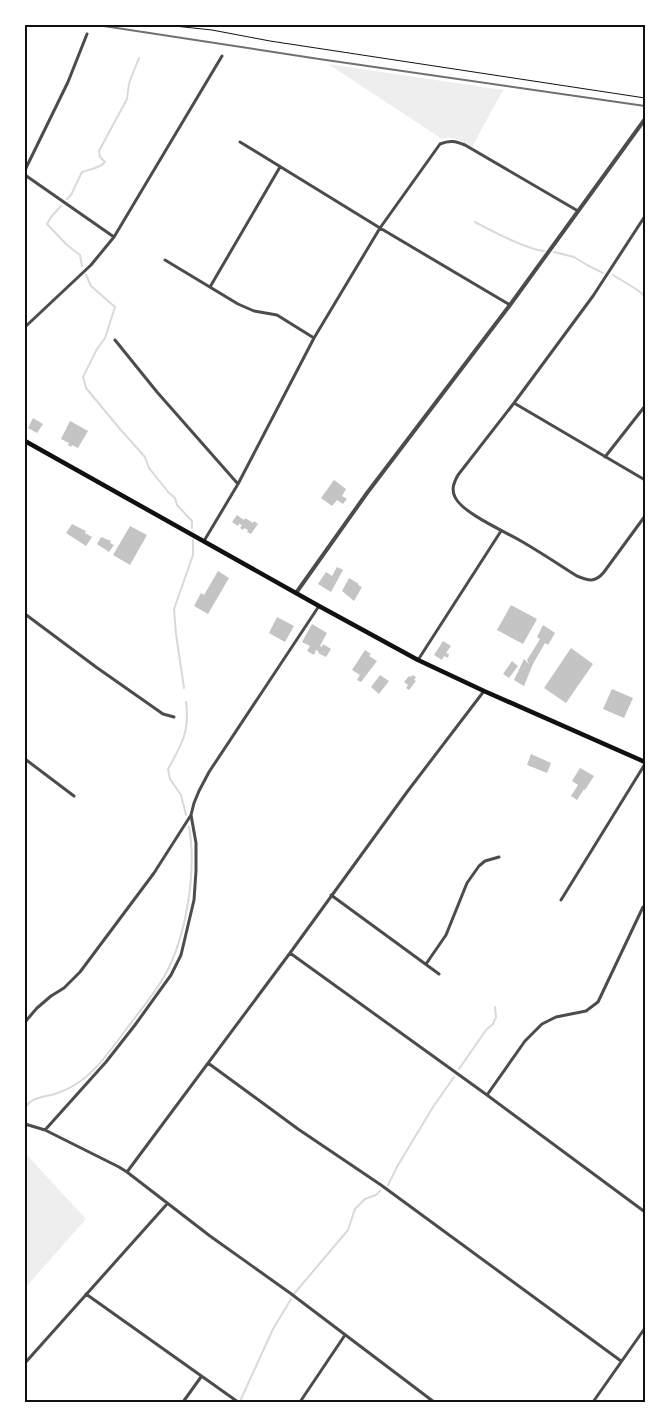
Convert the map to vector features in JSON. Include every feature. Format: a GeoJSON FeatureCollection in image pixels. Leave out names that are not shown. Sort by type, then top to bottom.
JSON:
{"type":"FeatureCollection","features":[{"type":"Feature","properties":{"kind":"main road"},"geometry":{"type":"LineString","coordinates":[[25,441],[418,660],[645,763]]}},
{"type":"Feature","properties":{"kind":"street"},"geometry":{"type":"LineString","coordinates":[[25,170],[68,82],[87,34]]}},
{"type":"Feature","properties":{"kind":"street"},"geometry":{"type":"LineString","coordinates":[[25,328],[91,265],[114,237],[222,56]]}},
{"type":"Feature","properties":{"kind":"street"},"geometry":{"type":"LineString","coordinates":[[296,593],[367,493],[510,305],[645,119]]}},
{"type":"Feature","properties":{"kind":"street"},"geometry":{"type":"LineString","coordinates":[[204,541],[238,484],[314,338],[380,228],[440,144],[447,141],[456,141],[465,145],[578,211]]}},
{"type":"Feature","properties":{"kind":"street"},"geometry":{"type":"LineString","coordinates":[[240,142],[510,305]]}},
{"type":"Feature","properties":{"kind":"street"},"geometry":{"type":"LineString","coordinates":[[210,287],[280,167]]}},
{"type":"Feature","properties":{"kind":"street"},"geometry":{"type":"LineString","coordinates":[[25,175],[114,237]]}},
{"type":"Feature","properties":{"kind":"street"},"geometry":{"type":"LineString","coordinates":[[645,216],[593,296],[454,481],[453,489],[455,497],[462,507],[501,531],[521,540],[576,576],[592,581],[599,578],[604,572],[645,516]]}},
{"type":"Feature","properties":{"kind":"street"},"geometry":{"type":"LineString","coordinates":[[165,260],[246,308],[277,316],[314,338]]}},
{"type":"Feature","properties":{"kind":"street"},"geometry":{"type":"LineString","coordinates":[[115,340],[164,400],[238,484]]}},
{"type":"Feature","properties":{"kind":"street"},"geometry":{"type":"LineString","coordinates":[[514,403],[645,480]]}},
{"type":"Feature","properties":{"kind":"street"},"geometry":{"type":"LineString","coordinates":[[605,457],[645,406]]}},
{"type":"Feature","properties":{"kind":"street"},"geometry":{"type":"LineString","coordinates":[[418,660],[501,531]]}},
{"type":"Feature","properties":{"kind":"street"},"geometry":{"type":"LineString","coordinates":[[25,1022],[37,1008],[64,988],[80,972],[154,873],[191,815],[199,791],[209,772],[319,606]]}},
{"type":"Feature","properties":{"kind":"street"},"geometry":{"type":"LineString","coordinates":[[25,614],[163,714],[174,717]]}},
{"type":"Feature","properties":{"kind":"street"},"geometry":{"type":"LineString","coordinates":[[127,1172],[407,792],[484,691]]}},
{"type":"Feature","properties":{"kind":"street"},"geometry":{"type":"LineString","coordinates":[[25,758],[74,796]]}},
{"type":"Feature","properties":{"kind":"street"},"geometry":{"type":"LineString","coordinates":[[561,900],[645,763]]}},
{"type":"Feature","properties":{"kind":"street"},"geometry":{"type":"LineString","coordinates":[[45,1130],[118,1047],[161,990],[178,962],[194,900],[196,843],[191,815]]}},
{"type":"Feature","properties":{"kind":"street"},"geometry":{"type":"LineString","coordinates":[[426,964],[446,935],[467,883],[485,861],[499,857]]}},
{"type":"Feature","properties":{"kind":"street"},"geometry":{"type":"LineString","coordinates":[[331,895],[439,974]]}},
{"type":"Feature","properties":{"kind":"street"},"geometry":{"type":"LineString","coordinates":[[487,1096],[526,1041],[542,1024],[556,1017],[586,1010],[598,1002],[643,907]]}},
{"type":"Feature","properties":{"kind":"street"},"geometry":{"type":"LineString","coordinates":[[290,953],[645,1212]]}},
{"type":"Feature","properties":{"kind":"street"},"geometry":{"type":"LineString","coordinates":[[208,1063],[298,1129],[380,1185],[621,1361]]}},
{"type":"Feature","properties":{"kind":"street"},"geometry":{"type":"LineString","coordinates":[[25,1124],[45,1130],[127,1172],[167,1204],[290,1293],[434,1402]]}},
{"type":"Feature","properties":{"kind":"street"},"geometry":{"type":"LineString","coordinates":[[25,1363],[167,1204]]}},
{"type":"Feature","properties":{"kind":"street"},"geometry":{"type":"LineString","coordinates":[[86,1294],[238,1402]]}},
{"type":"Feature","properties":{"kind":"street"},"geometry":{"type":"LineString","coordinates":[[593,1402],[645,1328]]}},
{"type":"Feature","properties":{"kind":"street"},"geometry":{"type":"LineString","coordinates":[[300,1402],[345,1335]]}},
{"type":"Feature","properties":{"kind":"street"},"geometry":{"type":"LineString","coordinates":[[183,1402],[201,1377]]}},
{"type":"Feature","properties":{"kind":"path"},"geometry":{"type":"LineString","coordinates":[[165,25],[212,30],[270,42],[566,88],[645,98]]}},
{"type":"Feature","properties":{"kind":"shaded area"},"geometry":{"type":"Polygon","coordinates":[[[328,64],[503,90],[472,147],[454,138],[442,139],[328,64]]]}},
{"type":"Feature","properties":{"kind":"shaded area"},"geometry":{"type":"Polygon","coordinates":[[[25,1153],[86,1219],[25,1288],[25,1153]]]}},
{"type":"Feature","properties":{"kind":"building"},"geometry":{"type":"Polygon","coordinates":[[[33,418],[43,424],[37,433],[28,428],[33,418]]]}},
{"type":"Feature","properties":{"kind":"building"},"geometry":{"type":"Polygon","coordinates":[[[70,421],[88,431],[78,448],[72,445],[71,447],[68,445],[69,443],[61,439],[70,421]]]}},
{"type":"Feature","properties":{"kind":"building"},"geometry":{"type":"Polygon","coordinates":[[[334,480],[346,489],[342,496],[347,499],[343,504],[337,500],[332,506],[321,498],[334,480]]]}},
{"type":"Feature","properties":{"kind":"building"},"geometry":{"type":"Polygon","coordinates":[[[237,515],[244,520],[245,518],[258,524],[251,534],[247,532],[248,530],[240,528],[242,525],[239,524],[238,526],[232,522],[237,515]]]}},
{"type":"Feature","properties":{"kind":"building"},"geometry":{"type":"Polygon","coordinates":[[[72,524],[86,531],[85,533],[92,537],[86,546],[66,533],[72,524]]]}},
{"type":"Feature","properties":{"kind":"building"},"geometry":{"type":"Polygon","coordinates":[[[130,526],[147,535],[130,565],[113,555],[130,526]]]}},
{"type":"Feature","properties":{"kind":"building"},"geometry":{"type":"Polygon","coordinates":[[[101,537],[111,541],[110,543],[114,545],[109,552],[97,544],[101,537]]]}},
{"type":"Feature","properties":{"kind":"building"},"geometry":{"type":"Polygon","coordinates":[[[337,567],[343,570],[331,592],[318,584],[326,572],[332,576],[337,567]]]}},
{"type":"Feature","properties":{"kind":"building"},"geometry":{"type":"Polygon","coordinates":[[[218,571],[229,578],[208,614],[194,606],[201,593],[204,595],[218,571]]]}},
{"type":"Feature","properties":{"kind":"building"},"geometry":{"type":"Polygon","coordinates":[[[349,578],[362,587],[354,601],[342,591],[349,578]]]}},
{"type":"Feature","properties":{"kind":"building"},"geometry":{"type":"Polygon","coordinates":[[[511,605],[537,619],[523,644],[497,630],[511,605]]]}},
{"type":"Feature","properties":{"kind":"building"},"geometry":{"type":"Polygon","coordinates":[[[277,617],[294,626],[285,642],[269,633],[277,617]]]}},
{"type":"Feature","properties":{"kind":"building"},"geometry":{"type":"Polygon","coordinates":[[[312,624],[327,633],[320,646],[322,647],[323,644],[331,649],[326,657],[316,650],[314,655],[307,651],[310,646],[302,642],[312,624]]]}},
{"type":"Feature","properties":{"kind":"building"},"geometry":{"type":"Polygon","coordinates":[[[543,625],[555,633],[548,645],[545,643],[533,664],[524,686],[514,680],[524,659],[529,664],[527,660],[540,639],[537,637],[543,625]]]}},
{"type":"Feature","properties":{"kind":"building"},"geometry":{"type":"Polygon","coordinates":[[[443,641],[451,646],[446,653],[449,654],[448,658],[444,656],[442,660],[434,655],[443,641]]]}},
{"type":"Feature","properties":{"kind":"building"},"geometry":{"type":"Polygon","coordinates":[[[571,648],[593,664],[566,703],[544,688],[571,648]]]}},
{"type":"Feature","properties":{"kind":"building"},"geometry":{"type":"Polygon","coordinates":[[[365,650],[371,654],[369,656],[377,661],[361,682],[357,680],[360,675],[352,670],[365,650]]]}},
{"type":"Feature","properties":{"kind":"building"},"geometry":{"type":"Polygon","coordinates":[[[512,661],[518,666],[509,678],[503,674],[512,661]]]}},
{"type":"Feature","properties":{"kind":"building"},"geometry":{"type":"Polygon","coordinates":[[[380,675],[389,681],[379,694],[371,687],[380,675]]]}},
{"type":"Feature","properties":{"kind":"building"},"geometry":{"type":"Polygon","coordinates":[[[412,675],[416,677],[414,680],[416,681],[409,690],[406,688],[408,685],[404,682],[412,675]]]}},
{"type":"Feature","properties":{"kind":"building"},"geometry":{"type":"Polygon","coordinates":[[[612,689],[633,698],[624,718],[603,709],[612,689]]]}},
{"type":"Feature","properties":{"kind":"building"},"geometry":{"type":"Polygon","coordinates":[[[531,754],[551,763],[547,773],[527,765],[531,754]]]}},
{"type":"Feature","properties":{"kind":"building"},"geometry":{"type":"Polygon","coordinates":[[[580,768],[594,776],[577,800],[571,796],[578,785],[572,781],[580,768]]]}},
{"type":"Feature","properties":{"kind":"waterway"},"geometry":{"type":"LineString","coordinates":[[67,199],[71,195],[82,172],[105,162],[100,157],[99,151],[127,99],[129,83],[139,58]]}},
{"type":"Feature","properties":{"kind":"waterway"},"geometry":{"type":"LineString","coordinates":[[61,206],[47,224],[67,245],[80,255],[82,266]]}},
{"type":"Feature","properties":{"kind":"waterway"},"geometry":{"type":"LineString","coordinates":[[475,222],[518,243],[544,251]]}},
{"type":"Feature","properties":{"kind":"waterway"},"geometry":{"type":"LineString","coordinates":[[554,252],[574,257],[603,273]]}},
{"type":"Feature","properties":{"kind":"waterway"},"geometry":{"type":"LineString","coordinates":[[86,275],[91,286],[115,307],[105,338],[97,349],[83,377],[86,388],[145,457],[149,468],[175,498],[177,505],[192,521],[192,528]]}},
{"type":"Feature","properties":{"kind":"waterway"},"geometry":{"type":"LineString","coordinates":[[613,275],[645,296]]}},
{"type":"Feature","properties":{"kind":"waterway"},"geometry":{"type":"LineString","coordinates":[[184,688],[174,609],[193,555],[193,540]]}},
{"type":"Feature","properties":{"kind":"waterway"},"geometry":{"type":"LineString","coordinates":[[186,702],[187,721],[184,737],[168,769],[170,779],[181,795],[186,815]]}},
{"type":"Feature","properties":{"kind":"waterway"},"geometry":{"type":"LineString","coordinates":[[25,1108],[33,1100],[65,1090],[88,1075],[110,1051],[151,997],[165,975],[179,942],[188,903],[192,863],[189,827]]}},
{"type":"Feature","properties":{"kind":"waterway"},"geometry":{"type":"LineString","coordinates":[[459,1069],[486,1030],[493,1024],[496,1017],[495,1007]]}},
{"type":"Feature","properties":{"kind":"waterway"},"geometry":{"type":"LineString","coordinates":[[388,1185],[433,1107],[454,1077]]}},
{"type":"Feature","properties":{"kind":"waterway"},"geometry":{"type":"LineString","coordinates":[[293,1295],[348,1230],[355,1209],[365,1199],[376,1195],[380,1191]]}},
{"type":"Feature","properties":{"kind":"waterway"},"geometry":{"type":"LineString","coordinates":[[241,1399],[273,1329],[291,1299]]}},
{"type":"Feature","properties":{"kind":"railway"},"geometry":{"type":"LineString","coordinates":[[97,25],[645,106]]}}]}
